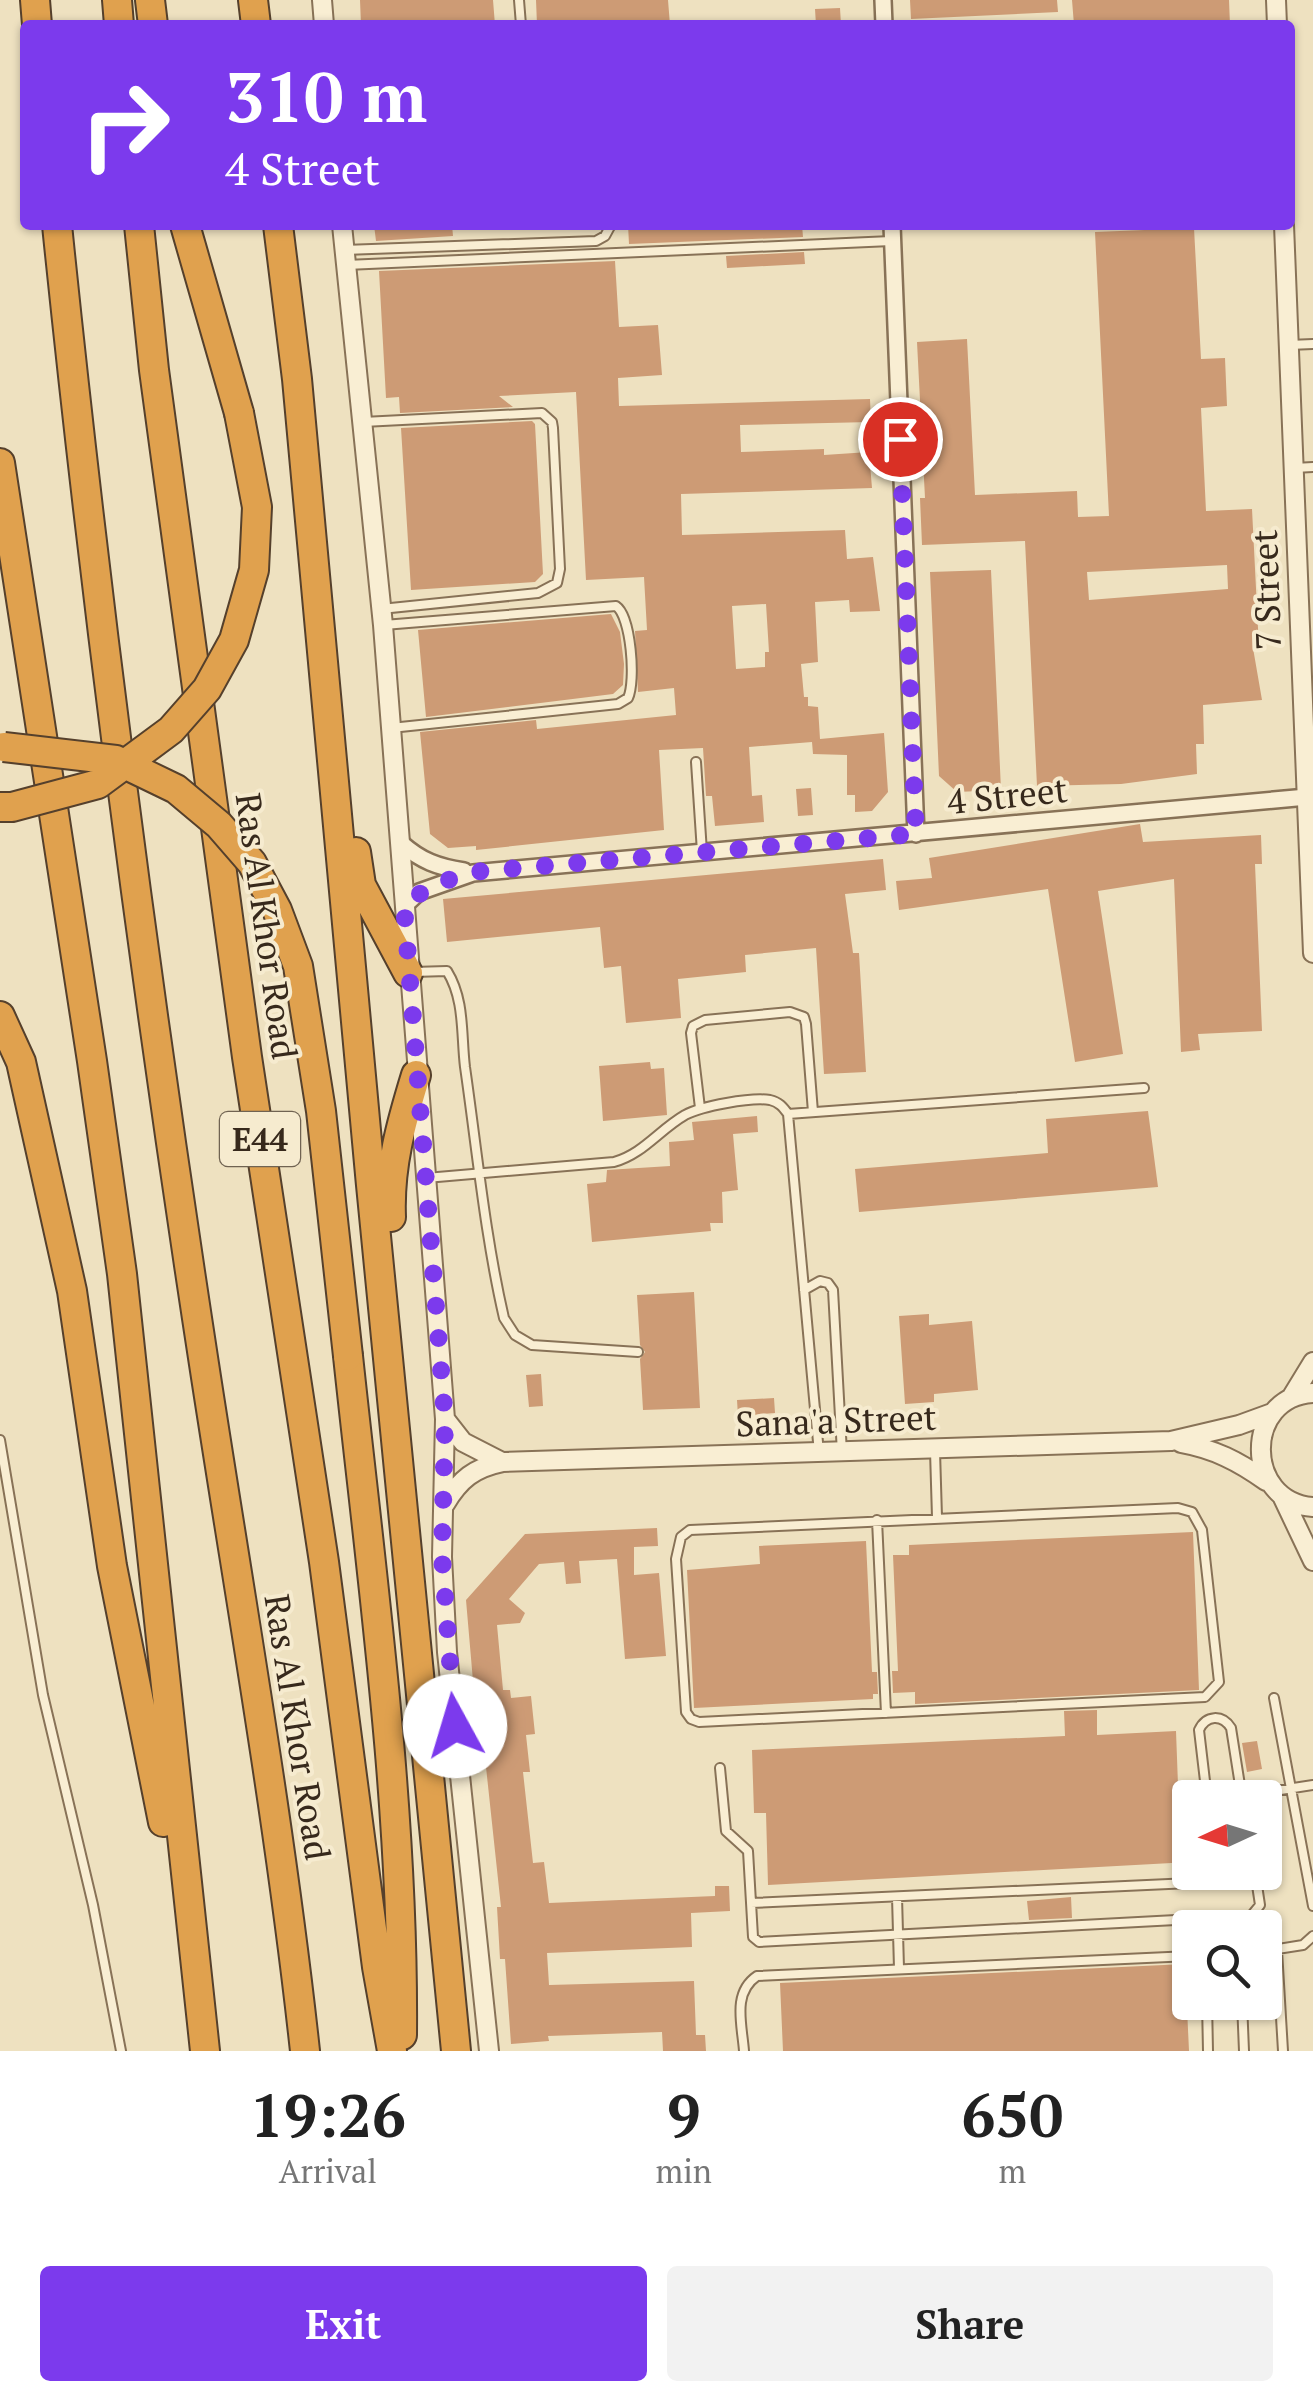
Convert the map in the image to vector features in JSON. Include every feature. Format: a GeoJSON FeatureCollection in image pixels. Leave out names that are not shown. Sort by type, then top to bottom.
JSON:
{"type":"FeatureCollection","features":[{"type":"Feature","properties":{"kind":"highway","name":"Ras Al Khor Road"},"geometry":{"type":"LineString","coordinates":[[59,230],[102,628],[149,982],[278,1835],[305,2051]]}},
{"type":"Feature","properties":{"kind":"highway","name":"Ras Al Khor Road"},"geometry":{"type":"LineString","coordinates":[[140,230],[154,370],[244,1037],[324,1562],[392,2051]]}},
{"type":"Feature","properties":{"kind":"highway"},"geometry":{"type":"LineString","coordinates":[[0,807],[98,784],[171,730],[207,689],[234,640],[254,570],[256,507],[239,413],[187,230]]}},
{"type":"Feature","properties":{"kind":"highway"},"geometry":{"type":"LineString","coordinates":[[279,230],[456,2051]]}},
{"type":"Feature","properties":{"kind":"highway"},"geometry":{"type":"LineString","coordinates":[[290,230],[296,379]]}},
{"type":"Feature","properties":{"kind":"highway"},"geometry":{"type":"LineString","coordinates":[[0,463],[119,1255],[204,2040]]}},
{"type":"Feature","properties":{"kind":"highway"},"geometry":{"type":"LineString","coordinates":[[0,747],[116,760],[176,789],[219,825],[252,863],[277,910],[298,966],[322,1111],[396,1826],[403,1965],[402,2051]]}},
{"type":"Feature","properties":{"kind":"highway"},"geometry":{"type":"LineString","coordinates":[[332,774],[352,818],[360,885],[408,973]]}},
{"type":"Feature","properties":{"kind":"highway"},"geometry":{"type":"LineString","coordinates":[[0,1016],[21,1062],[72,1291],[112,1566],[204,2040]]}},
{"type":"Feature","properties":{"kind":"highway"},"geometry":{"type":"LineString","coordinates":[[407,1528],[402,1359],[390,1180],[394,1147],[416,1076]]}},
{"type":"Feature","properties":{"kind":"street"},"geometry":{"type":"LineString","coordinates":[[342,230],[392,728],[445,1419],[442,1557],[447,1652],[490,2051]]}},
{"type":"Feature","properties":{"kind":"street","name":"7 Street"},"geometry":{"type":"LineString","coordinates":[[1284,230],[1289,345],[1304,468],[1307,797],[1313,953]]}},
{"type":"Feature","properties":{"kind":"street"},"geometry":{"type":"LineString","coordinates":[[892,233],[916,834]]}},
{"type":"Feature","properties":{"kind":"street","name":"4 Street"},"geometry":{"type":"LineString","coordinates":[[401,844],[438,867],[473,872],[1307,797]]}},
{"type":"Feature","properties":{"kind":"street","name":"4 Street"},"geometry":{"type":"LineString","coordinates":[[404,906],[430,887],[473,872]]}},
{"type":"Feature","properties":{"kind":"street"},"geometry":{"type":"LineString","coordinates":[[1292,1398],[1313,1362]]}},
{"type":"Feature","properties":{"kind":"street"},"geometry":{"type":"LineString","coordinates":[[1292,1398],[1313,1393]]}},
{"type":"Feature","properties":{"kind":"street","name":"Sana'a Street"},"geometry":{"type":"LineString","coordinates":[[445,1504],[457,1483],[467,1475],[503,1462],[1170,1441],[1272,1413],[1292,1398]]}},
{"type":"Feature","properties":{"kind":"street"},"geometry":{"type":"LineString","coordinates":[[1268,1483],[1260,1466],[1259,1447],[1272,1413]]}},
{"type":"Feature","properties":{"kind":"street"},"geometry":{"type":"LineString","coordinates":[[445,1419],[463,1442],[503,1462]]}},
{"type":"Feature","properties":{"kind":"street","name":"Sana'a Street"},"geometry":{"type":"LineString","coordinates":[[1170,1441],[1206,1448],[1239,1462],[1283,1498]]}},
{"type":"Feature","properties":{"kind":"street"},"geometry":{"type":"LineString","coordinates":[[1283,1498],[1313,1507]]}},
{"type":"Feature","properties":{"kind":"street"},"geometry":{"type":"LineString","coordinates":[[1283,1498],[1313,1561]]}},
{"type":"Feature","properties":{"kind":"lane"},"geometry":{"type":"LineString","coordinates":[[345,258],[596,241],[609,230]]}},
{"type":"Feature","properties":{"kind":"lane"},"geometry":{"type":"LineString","coordinates":[[345,258],[892,233]]}},
{"type":"Feature","properties":{"kind":"lane"},"geometry":{"type":"LineString","coordinates":[[1289,345],[1313,344]]}},
{"type":"Feature","properties":{"kind":"lane"},"geometry":{"type":"LineString","coordinates":[[364,422],[542,412],[553,428],[560,569],[557,584],[538,593],[382,617]]}},
{"type":"Feature","properties":{"kind":"lane"},"geometry":{"type":"LineString","coordinates":[[382,617],[616,606],[626,617],[632,683],[628,698],[618,704],[392,728]]}},
{"type":"Feature","properties":{"kind":"lane"},"geometry":{"type":"LineString","coordinates":[[696,762],[702,853]]}},
{"type":"Feature","properties":{"kind":"lane"},"geometry":{"type":"LineString","coordinates":[[408,973],[446,971],[459,992],[480,1173],[504,1318],[515,1335],[532,1345],[638,1352]]}},
{"type":"Feature","properties":{"kind":"lane"},"geometry":{"type":"LineString","coordinates":[[700,1108],[691,1032],[694,1026],[705,1020],[790,1012],[804,1017],[806,1024],[813,1112]]}},
{"type":"Feature","properties":{"kind":"lane"},"geometry":{"type":"LineString","coordinates":[[788,1114],[1144,1088]]}},
{"type":"Feature","properties":{"kind":"lane"},"geometry":{"type":"LineString","coordinates":[[426,1178],[626,1159],[700,1108],[773,1100],[788,1114],[819,1453]]}},
{"type":"Feature","properties":{"kind":"lane"},"geometry":{"type":"LineString","coordinates":[[804,1290],[820,1281],[833,1290],[842,1452]]}},
{"type":"Feature","properties":{"kind":"lane"},"geometry":{"type":"LineString","coordinates":[[0,1440],[32,1639],[94,1905],[121,2051]]}},
{"type":"Feature","properties":{"kind":"lane"},"geometry":{"type":"LineString","coordinates":[[935,1451],[937,1517]]}},
{"type":"Feature","properties":{"kind":"lane"},"geometry":{"type":"LineString","coordinates":[[1178,1508],[1192,1512],[1202,1530],[1219,1682],[1210,1694],[1194,1700],[698,1722],[690,1719],[686,1712],[676,1559],[681,1538],[690,1530],[877,1520],[1178,1508]]}},
{"type":"Feature","properties":{"kind":"lane"},"geometry":{"type":"LineString","coordinates":[[877,1520],[886,1714]]}},
{"type":"Feature","properties":{"kind":"lane"},"geometry":{"type":"LineString","coordinates":[[1274,1698],[1313,1906]]}},
{"type":"Feature","properties":{"kind":"lane"},"geometry":{"type":"LineString","coordinates":[[1205,1780],[1198,1730],[1213,1718],[1224,1720],[1230,1728],[1239,1780]]}},
{"type":"Feature","properties":{"kind":"lane"},"geometry":{"type":"LineString","coordinates":[[720,1768],[725,1826],[729,1835],[748,1851],[753,1937],[759,1942],[1251,1916],[1260,1905],[1257,1890]]}},
{"type":"Feature","properties":{"kind":"lane"},"geometry":{"type":"LineString","coordinates":[[1282,1790],[1313,1786]]}},
{"type":"Feature","properties":{"kind":"lane"},"geometry":{"type":"LineString","coordinates":[[751,1903],[1172,1880]]}},
{"type":"Feature","properties":{"kind":"lane"},"geometry":{"type":"LineString","coordinates":[[897,1896],[899,1968]]}},
{"type":"Feature","properties":{"kind":"lane"},"geometry":{"type":"LineString","coordinates":[[1282,1949],[1302,1945],[1313,1936]]}},
{"type":"Feature","properties":{"kind":"lane"},"geometry":{"type":"LineString","coordinates":[[744,2051],[741,1996],[746,1984],[757,1976],[1172,1957]]}},
{"type":"Feature","properties":{"kind":"lane"},"geometry":{"type":"LineString","coordinates":[[1207,2020],[1208,2051]]}},
{"type":"Feature","properties":{"kind":"lane"},"geometry":{"type":"LineString","coordinates":[[1243,2020],[1244,2051]]}},
{"type":"Feature","properties":{"kind":"lane"},"geometry":{"type":"LineString","coordinates":[[1281,2020],[1283,2051]]}},
{"type":"Feature","properties":{"kind":"building"},"geometry":{"type":"Polygon","coordinates":[[[360,0],[493,0],[495,20],[361,20],[360,0]]]}},
{"type":"Feature","properties":{"kind":"building"},"geometry":{"type":"Polygon","coordinates":[[[536,0],[668,0],[670,20],[537,20],[536,0]]]}},
{"type":"Feature","properties":{"kind":"building"},"geometry":{"type":"Polygon","coordinates":[[[910,0],[1057,0],[1058,12],[911,19],[910,0]]]}},
{"type":"Feature","properties":{"kind":"building"},"geometry":{"type":"Polygon","coordinates":[[[1072,0],[1229,0],[1230,20],[1074,20],[1072,0]]]}},
{"type":"Feature","properties":{"kind":"building"},"geometry":{"type":"Polygon","coordinates":[[[840,8],[841,20],[816,20],[815,9],[840,8]]]}},
{"type":"Feature","properties":{"kind":"building"},"geometry":{"type":"Polygon","coordinates":[[[375,230],[452,230],[453,236],[376,241],[375,230]]]}},
{"type":"Feature","properties":{"kind":"building"},"geometry":{"type":"Polygon","coordinates":[[[628,230],[802,230],[803,237],[629,244],[628,230]]]}},
{"type":"Feature","properties":{"kind":"building"},"geometry":{"type":"Polygon","coordinates":[[[1194,230],[1201,359],[1225,358],[1227,406],[1201,408],[1206,511],[1252,509],[1259,648],[1253,648],[1262,700],[1203,705],[1204,744],[1196,744],[1197,774],[1121,784],[1037,786],[1025,541],[922,545],[920,498],[925,498],[917,342],[967,339],[975,495],[1077,491],[1078,517],[1109,516],[1095,232],[1194,230]],[[1227,565],[1087,572],[1089,600],[1228,589],[1227,565]]]}},
{"type":"Feature","properties":{"kind":"building"},"geometry":{"type":"Polygon","coordinates":[[[804,252],[805,264],[727,268],[726,256],[804,252]]]}},
{"type":"Feature","properties":{"kind":"building"},"geometry":{"type":"Polygon","coordinates":[[[615,261],[619,327],[658,325],[662,375],[618,378],[619,406],[870,399],[871,422],[740,425],[741,452],[869,452],[872,488],[681,494],[682,535],[845,530],[847,559],[873,557],[880,611],[850,612],[849,600],[815,602],[818,662],[801,664],[804,697],[808,697],[808,706],[818,707],[820,739],[884,733],[888,792],[872,811],[855,812],[855,795],[847,795],[847,755],[813,754],[812,742],[749,747],[752,796],[762,795],[764,822],[715,826],[712,796],[706,796],[703,748],[659,750],[664,830],[476,850],[476,846],[448,848],[430,834],[420,732],[536,720],[537,729],[676,715],[674,688],[638,692],[635,631],[647,630],[644,577],[586,580],[576,392],[499,396],[513,407],[400,413],[399,397],[386,398],[379,271],[615,261]],[[766,604],[732,606],[736,669],[765,667],[765,652],[769,652],[766,604]]]}},
{"type":"Feature","properties":{"kind":"building"},"geometry":{"type":"Polygon","coordinates":[[[532,421],[543,574],[535,582],[411,590],[401,428],[532,421]]]}},
{"type":"Feature","properties":{"kind":"building"},"geometry":{"type":"Polygon","coordinates":[[[991,570],[1001,790],[957,792],[939,776],[930,572],[991,570]]]}},
{"type":"Feature","properties":{"kind":"building"},"geometry":{"type":"Polygon","coordinates":[[[611,614],[620,632],[624,664],[623,685],[613,694],[426,717],[418,630],[611,614]]]}},
{"type":"Feature","properties":{"kind":"building"},"geometry":{"type":"Polygon","coordinates":[[[811,788],[813,815],[798,816],[796,789],[811,788]]]}},
{"type":"Feature","properties":{"kind":"building"},"geometry":{"type":"Polygon","coordinates":[[[1140,824],[1143,842],[1261,835],[1262,864],[1255,864],[1262,1031],[1198,1034],[1200,1050],[1181,1052],[1174,879],[1098,891],[1123,1054],[1075,1062],[1048,889],[899,910],[896,881],[932,878],[929,858],[1140,824]]]}},
{"type":"Feature","properties":{"kind":"building"},"geometry":{"type":"Polygon","coordinates":[[[883,859],[886,890],[845,894],[853,953],[859,953],[866,1072],[824,1074],[816,948],[745,955],[746,972],[678,979],[681,1018],[626,1023],[621,966],[604,968],[600,927],[447,942],[443,899],[883,859]]]}},
{"type":"Feature","properties":{"kind":"building"},"geometry":{"type":"Polygon","coordinates":[[[650,1062],[651,1069],[664,1068],[667,1115],[603,1121],[599,1066],[650,1062]]]}},
{"type":"Feature","properties":{"kind":"building"},"geometry":{"type":"Polygon","coordinates":[[[1148,1111],[1158,1187],[859,1212],[855,1169],[1048,1153],[1046,1119],[1148,1111]]]}},
{"type":"Feature","properties":{"kind":"building"},"geometry":{"type":"Polygon","coordinates":[[[757,1116],[758,1132],[733,1134],[738,1190],[722,1192],[723,1223],[710,1223],[711,1231],[592,1242],[587,1184],[606,1182],[607,1170],[670,1166],[669,1142],[694,1140],[692,1122],[757,1116]]]}},
{"type":"Feature","properties":{"kind":"building"},"geometry":{"type":"Polygon","coordinates":[[[694,1292],[700,1408],[643,1410],[640,1359],[645,1352],[640,1345],[637,1295],[694,1292]]]}},
{"type":"Feature","properties":{"kind":"building"},"geometry":{"type":"Polygon","coordinates":[[[929,1314],[929,1325],[972,1321],[978,1390],[934,1394],[934,1402],[905,1404],[899,1316],[929,1314]]]}},
{"type":"Feature","properties":{"kind":"building"},"geometry":{"type":"Polygon","coordinates":[[[541,1374],[543,1406],[529,1407],[526,1375],[541,1374]]]}},
{"type":"Feature","properties":{"kind":"building"},"geometry":{"type":"Polygon","coordinates":[[[774,1398],[775,1413],[738,1416],[737,1400],[774,1398]]]}},
{"type":"Feature","properties":{"kind":"building"},"geometry":{"type":"Polygon","coordinates":[[[657,1528],[658,1546],[634,1547],[634,1575],[659,1573],[666,1656],[625,1659],[617,1559],[579,1561],[581,1583],[566,1584],[564,1562],[539,1564],[509,1599],[525,1613],[520,1623],[497,1625],[503,1690],[510,1690],[511,1698],[531,1696],[535,1734],[526,1735],[530,1772],[523,1772],[533,1863],[544,1862],[549,1903],[715,1896],[715,1886],[729,1886],[730,1911],[691,1913],[692,1947],[547,1953],[549,1985],[694,1981],[696,2035],[705,2035],[706,2051],[663,2051],[662,2032],[548,2036],[549,2041],[511,2044],[505,1959],[500,1959],[497,1907],[501,1907],[483,1739],[478,1739],[466,1600],[525,1534],[657,1528]]]}},
{"type":"Feature","properties":{"kind":"building"},"geometry":{"type":"Polygon","coordinates":[[[1193,1532],[1199,1690],[915,1704],[915,1692],[893,1693],[892,1671],[898,1671],[893,1555],[909,1555],[909,1545],[1193,1532]]]}},
{"type":"Feature","properties":{"kind":"building"},"geometry":{"type":"Polygon","coordinates":[[[866,1541],[872,1672],[877,1672],[878,1694],[873,1694],[873,1699],[694,1708],[687,1570],[760,1564],[759,1546],[866,1541]]]}},
{"type":"Feature","properties":{"kind":"building"},"geometry":{"type":"Polygon","coordinates":[[[1097,1710],[1097,1735],[1176,1731],[1178,1780],[1172,1780],[1172,1863],[768,1885],[766,1813],[754,1813],[752,1750],[1065,1736],[1064,1711],[1097,1710]]]}},
{"type":"Feature","properties":{"kind":"building"},"geometry":{"type":"Polygon","coordinates":[[[1257,1741],[1262,1769],[1247,1772],[1242,1743],[1257,1741]]]}},
{"type":"Feature","properties":{"kind":"building"},"geometry":{"type":"Polygon","coordinates":[[[1071,1897],[1072,1918],[1029,1920],[1027,1901],[1071,1897]]]}},
{"type":"Feature","properties":{"kind":"building"},"geometry":{"type":"Polygon","coordinates":[[[1172,1965],[1172,2020],[1188,2020],[1189,2051],[783,2051],[780,1983],[1172,1965]]]}},
{"type":"Feature","properties":{"kind":"route"},"geometry":{"type":"LineString","coordinates":[[455,1726],[442,1557],[445,1419],[404,906],[419,892],[473,872],[916,834],[900,439]]}}]}
